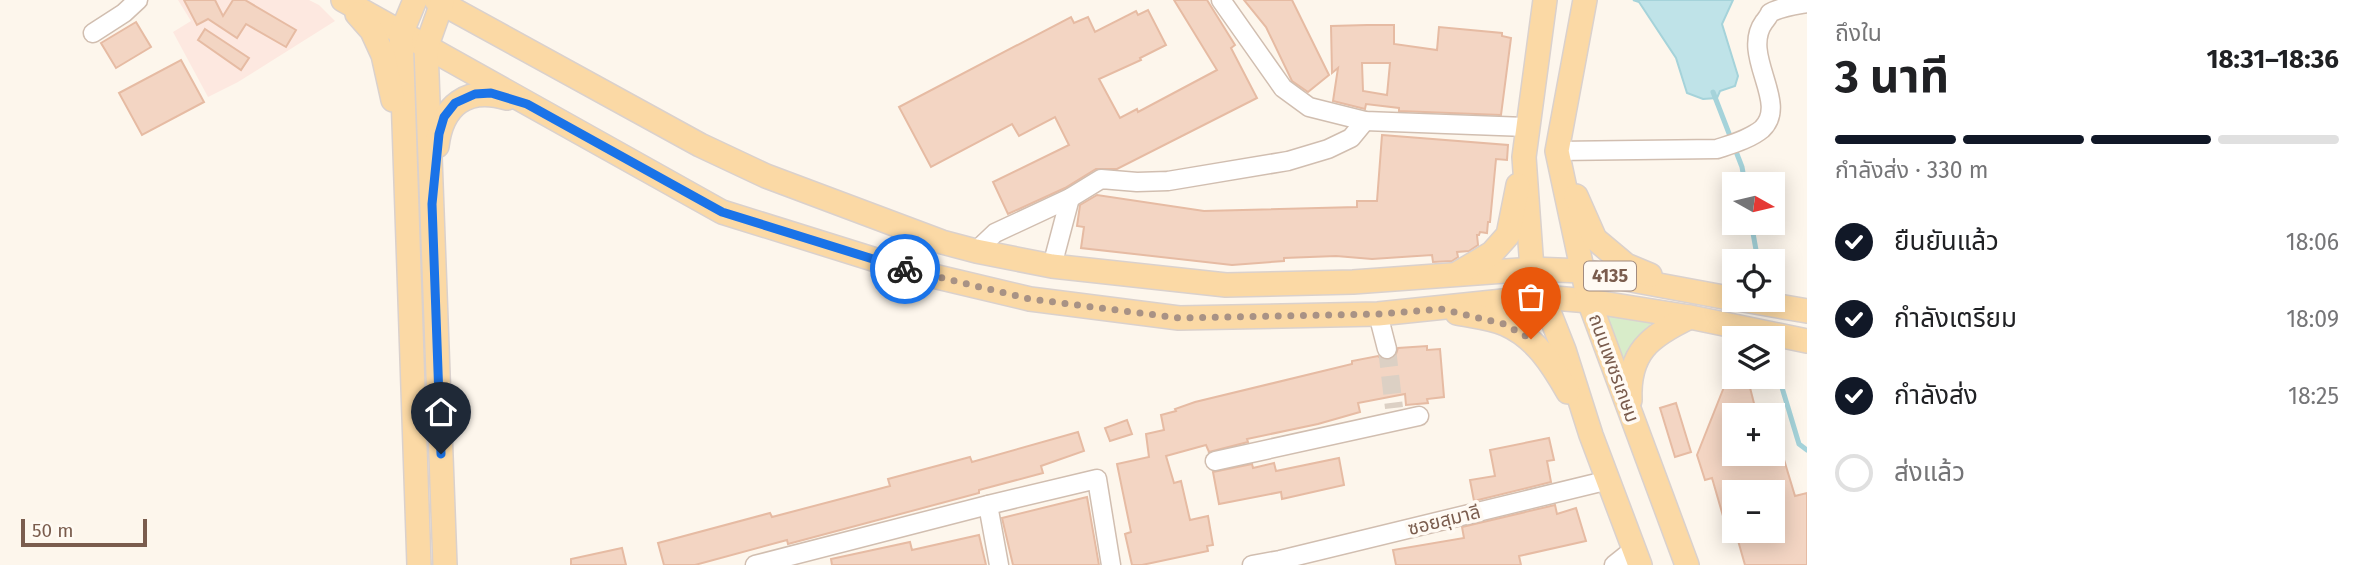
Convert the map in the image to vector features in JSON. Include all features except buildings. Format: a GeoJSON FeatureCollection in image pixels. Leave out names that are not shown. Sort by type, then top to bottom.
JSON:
{"type":"FeatureCollection","features":[{"type":"Feature","properties":{"kind":"main road"},"geometry":{"type":"LineString","coordinates":[[415,0],[401,34],[419,565]]}},
{"type":"Feature","properties":{"kind":"main road"},"geometry":{"type":"LineString","coordinates":[[344,1],[372,31],[383,55],[392,94],[407,203]]}},
{"type":"Feature","properties":{"kind":"main road","name":"4135"},"geometry":{"type":"LineString","coordinates":[[344,1],[722,212],[908,270],[1030,299],[1179,318],[1378,314],[1542,297],[1589,301],[1690,317],[1807,341]]}},
{"type":"Feature","properties":{"kind":"main road"},"geometry":{"type":"LineString","coordinates":[[439,2],[426,48],[445,565]]}},
{"type":"Feature","properties":{"kind":"main road","name":"4135"},"geometry":{"type":"LineString","coordinates":[[439,2],[700,145],[766,177],[942,242],[976,251],[1052,266],[1226,285],[1353,282],[1532,269],[1583,271],[1722,296]]}},
{"type":"Feature","properties":{"kind":"main road"},"geometry":{"type":"LineString","coordinates":[[1458,274],[1492,253],[1508,235],[1529,127],[1544,10]]}},
{"type":"Feature","properties":{"kind":"main road","name":"ถนนเพชรเกษม"},"geometry":{"type":"LineString","coordinates":[[1584,10],[1557,151],[1589,301],[1687,565]]}},
{"type":"Feature","properties":{"kind":"main road"},"geometry":{"type":"LineString","coordinates":[[432,204],[439,134],[444,117],[455,103],[475,94],[491,93],[527,104]]}},
{"type":"Feature","properties":{"kind":"main road"},"geometry":{"type":"LineString","coordinates":[[1557,151],[1595,239],[1626,265],[1688,290]]}},
{"type":"Feature","properties":{"kind":"main road"},"geometry":{"type":"LineString","coordinates":[[1524,157],[1532,269],[1564,350],[1591,435],[1637,557]]}},
{"type":"Feature","properties":{"kind":"main road","name":"4135"},"geometry":{"type":"LineString","coordinates":[[1785,307],[1807,311]]}},
{"type":"Feature","properties":{"kind":"main road"},"geometry":{"type":"LineString","coordinates":[[1441,309],[1504,324],[1531,339],[1558,375],[1591,435]]}},
{"type":"Feature","properties":{"kind":"main road"},"geometry":{"type":"LineString","coordinates":[[1631,412],[1629,387],[1633,363],[1640,350],[1670,327],[1690,317]]}},
{"type":"Feature","properties":{"kind":"street"},"geometry":{"type":"LineString","coordinates":[[93,33],[124,13],[138,0]]}},
{"type":"Feature","properties":{"kind":"street"},"geometry":{"type":"LineString","coordinates":[[1221,0],[1283,88],[1309,107],[1365,121],[1529,127]]}},
{"type":"Feature","properties":{"kind":"street"},"geometry":{"type":"LineString","coordinates":[[1557,151],[1717,149],[1737,143],[1763,128],[1770,111],[1768,88],[1757,56],[1756,32],[1770,13],[1807,3]]}},
{"type":"Feature","properties":{"kind":"street"},"geometry":{"type":"LineString","coordinates":[[976,251],[995,233],[1070,198],[1101,179],[1168,181],[1288,161],[1328,149],[1351,138],[1365,121]]}},
{"type":"Feature","properties":{"kind":"street"},"geometry":{"type":"LineString","coordinates":[[1052,266],[1070,198]]}},
{"type":"Feature","properties":{"kind":"street"},"geometry":{"type":"LineString","coordinates":[[1378,314],[1387,349]]}},
{"type":"Feature","properties":{"kind":"street"},"geometry":{"type":"LineString","coordinates":[[1375,425],[1394,408]]}},
{"type":"Feature","properties":{"kind":"street"},"geometry":{"type":"LineString","coordinates":[[1214,461],[1419,416]]}},
{"type":"Feature","properties":{"kind":"street"},"geometry":{"type":"LineString","coordinates":[[755,565],[1097,479],[1111,565]]}},
{"type":"Feature","properties":{"kind":"street","name":"ซอยสุมาลี"},"geometry":{"type":"LineString","coordinates":[[1252,565],[1280,563],[1609,480]]}},
{"type":"Feature","properties":{"kind":"street"},"geometry":{"type":"LineString","coordinates":[[988,505],[999,565]]}},
{"type":"Feature","properties":{"kind":"street"},"geometry":{"type":"LineString","coordinates":[[1614,565],[1637,557]]}},
{"type":"Feature","properties":{"kind":"shaded area"},"geometry":{"type":"Polygon","coordinates":[[[178,0],[309,0],[319,5],[335,21],[238,82],[208,97],[173,32],[191,21],[178,0]]]}},
{"type":"Feature","properties":{"kind":"green space"},"geometry":{"type":"Polygon","coordinates":[[[1534,308],[1538,326],[1503,310],[1534,308]]]}},
{"type":"Feature","properties":{"kind":"green space"},"geometry":{"type":"Polygon","coordinates":[[[1606,313],[1653,322],[1639,335],[1621,365],[1606,313]]]}},
{"type":"Feature","properties":{"kind":"water"},"geometry":{"type":"Polygon","coordinates":[[[1633,0],[1733,0],[1722,24],[1738,76],[1735,86],[1720,91],[1717,98],[1703,99],[1687,93],[1676,58],[1639,2],[1633,0]]]}},
{"type":"Feature","properties":{"kind":"waterway"},"geometry":{"type":"LineString","coordinates":[[1713,92],[1743,172]]}},
{"type":"Feature","properties":{"kind":"waterway"},"geometry":{"type":"LineString","coordinates":[[1753,235],[1756,249]]}},
{"type":"Feature","properties":{"kind":"waterway"},"geometry":{"type":"LineString","coordinates":[[1782,389],[1799,444],[1807,450]]}},
{"type":"Feature","properties":{"kind":"tunnel"},"geometry":{"type":"LineString","coordinates":[[1387,349],[1394,408]]}},
{"type":"Feature","properties":{"kind":"way so far"},"geometry":{"type":"LineString","coordinates":[[905,269],[1030,299],[1179,318],[1378,314],[1441,309],[1504,324],[1531,339]]}},
{"type":"Feature","properties":{"kind":"route"},"geometry":{"type":"LineString","coordinates":[[441,454],[432,204],[439,134],[444,117],[455,103],[475,94],[491,93],[527,104],[722,212],[905,269]]}}]}
